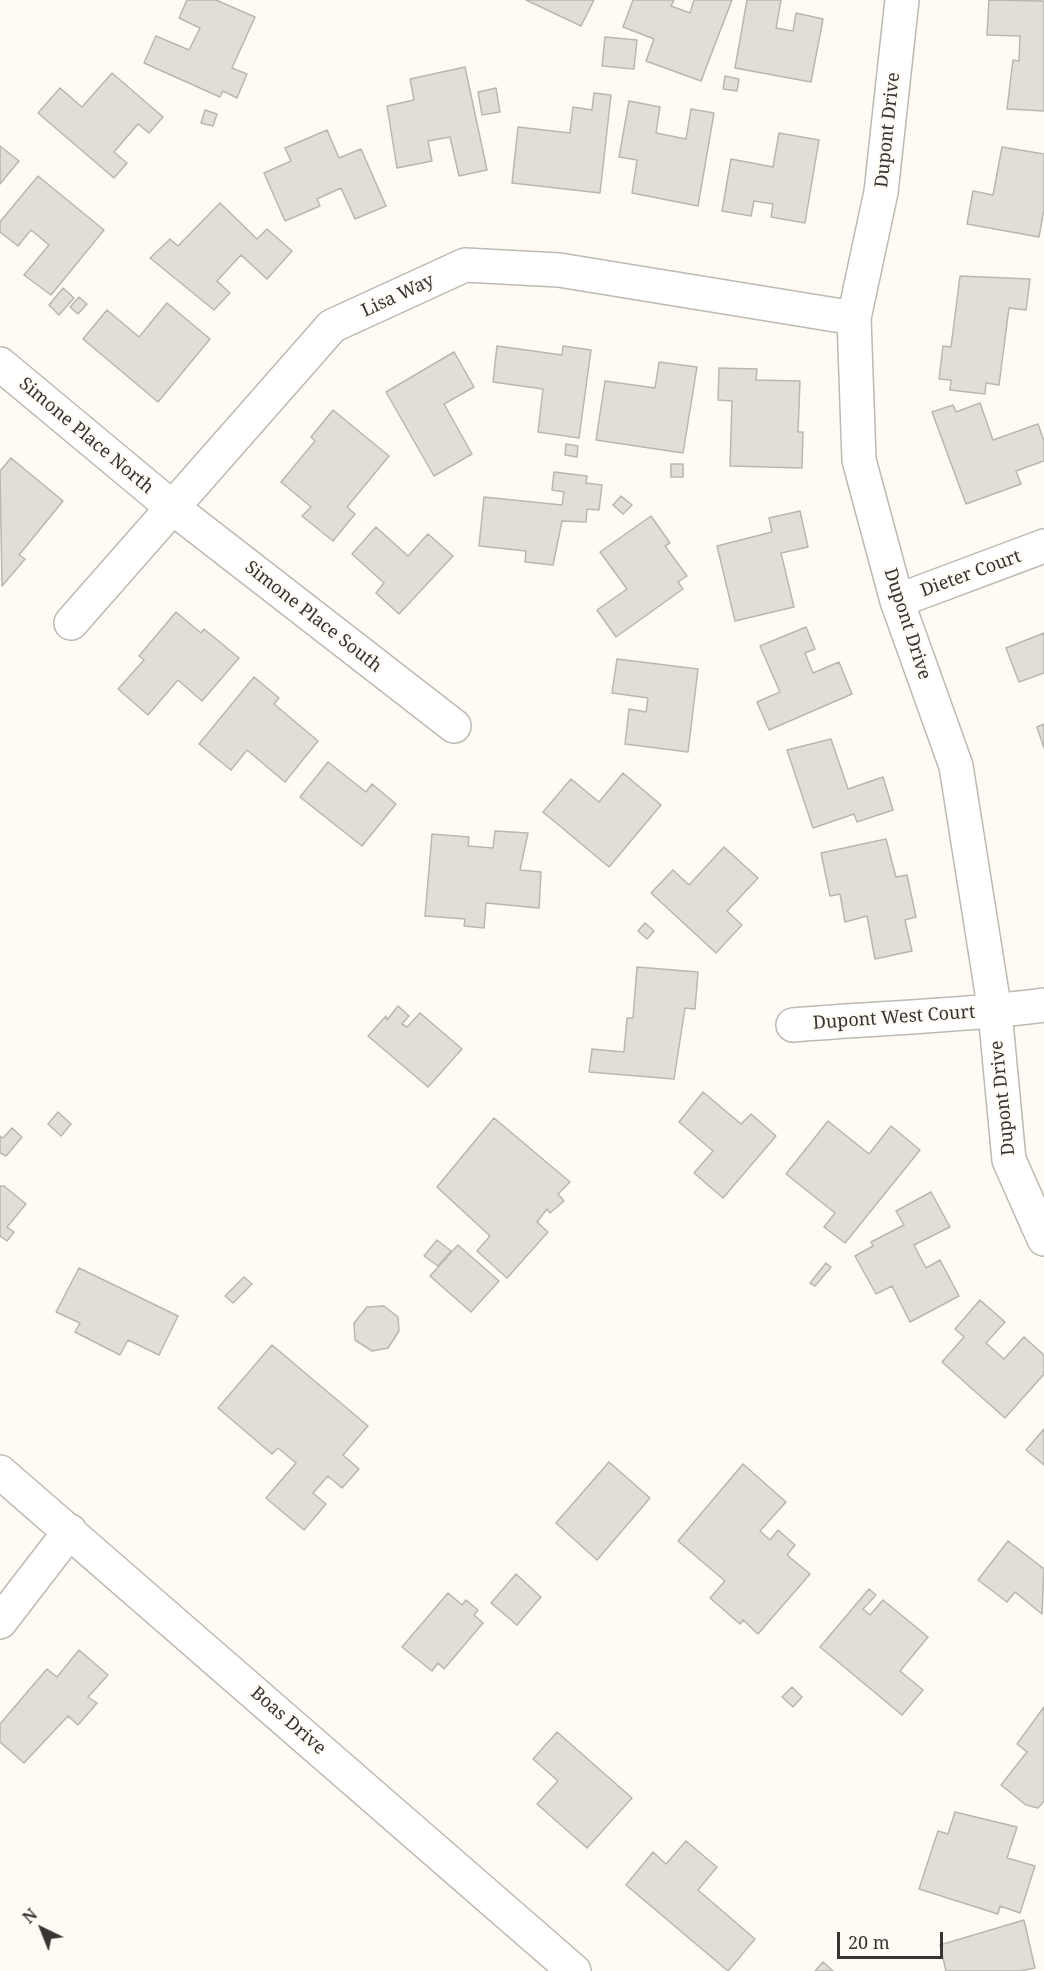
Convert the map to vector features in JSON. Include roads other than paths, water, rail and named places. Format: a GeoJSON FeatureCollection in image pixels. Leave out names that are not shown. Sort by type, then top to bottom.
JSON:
{"type":"FeatureCollection","features":[{"type":"Feature","properties":{"kind":"street","name":"Dupont Drive"},"geometry":{"type":"LineString","coordinates":[[903,0],[881,192],[854,318],[859,460],[897,601],[956,766],[995,1012],[1009,1160],[1044,1239]]}},
{"type":"Feature","properties":{"kind":"street","name":"Lisa Way"},"geometry":{"type":"LineString","coordinates":[[71,623],[332,326],[465,265],[559,270],[854,318]]}},
{"type":"Feature","properties":{"kind":"street","name":"Simone Place North"},"geometry":{"type":"LineString","coordinates":[[0,364],[173,508]]}},
{"type":"Feature","properties":{"kind":"street","name":"Simone Place South"},"geometry":{"type":"LineString","coordinates":[[173,508],[454,726]]}},
{"type":"Feature","properties":{"kind":"street","name":"Dieter Court"},"geometry":{"type":"LineString","coordinates":[[897,601],[1044,546]]}},
{"type":"Feature","properties":{"kind":"street","name":"Dupont West Court"},"geometry":{"type":"LineString","coordinates":[[793,1025],[935,1013],[995,1012],[1044,1005]]}},
{"type":"Feature","properties":{"kind":"street","name":"Boas Drive"},"geometry":{"type":"LineString","coordinates":[[0,1472],[574,1971]]}},
{"type":"Feature","properties":{"kind":"street"},"geometry":{"type":"LineString","coordinates":[[0,1622],[70,1531]]}}]}
